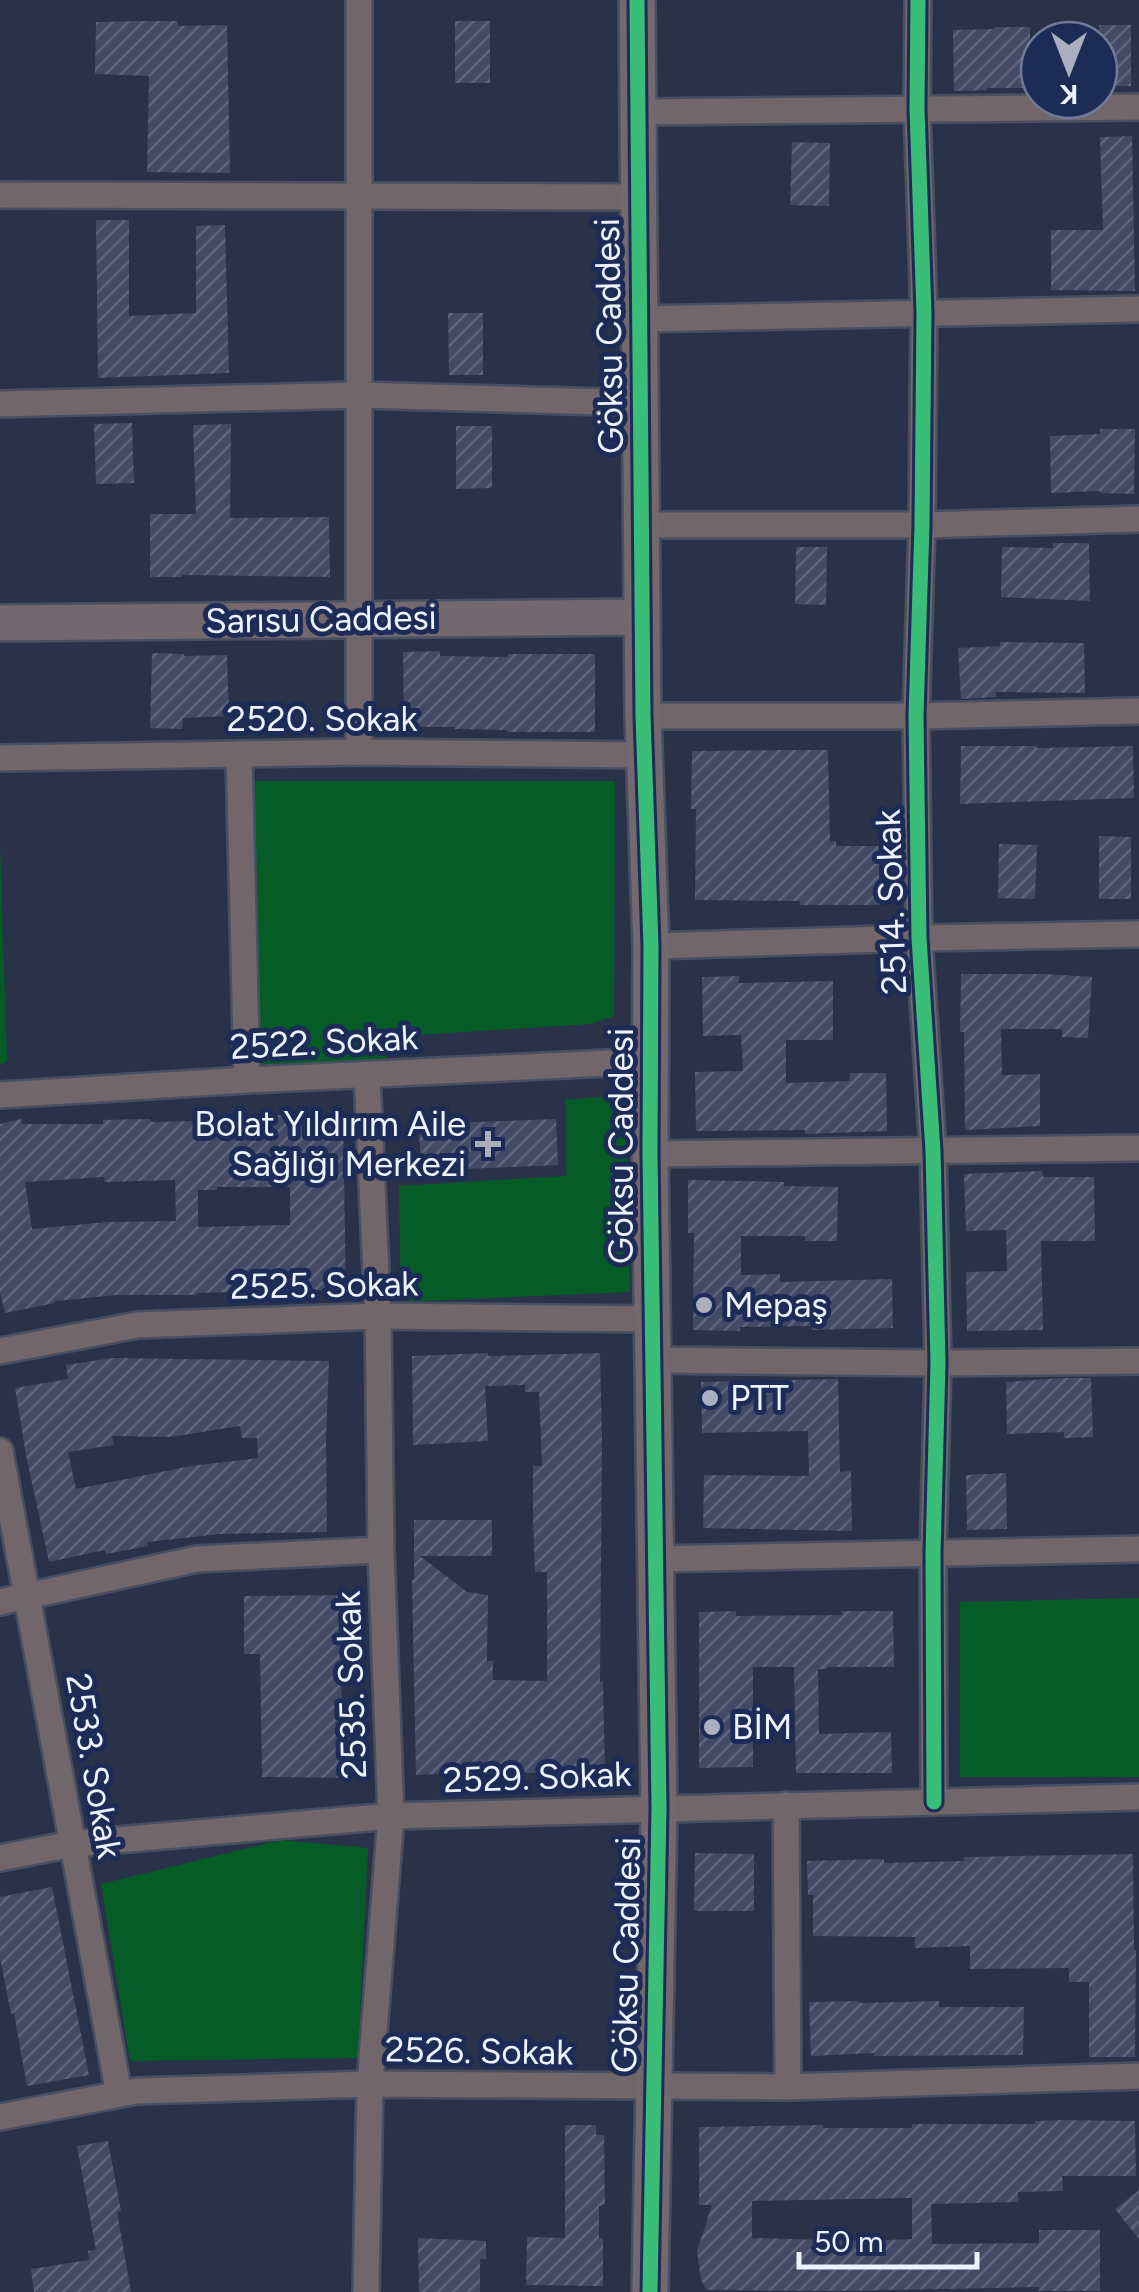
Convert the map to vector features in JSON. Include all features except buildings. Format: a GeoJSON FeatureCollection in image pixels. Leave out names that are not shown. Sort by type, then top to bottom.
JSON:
{"type":"FeatureCollection","features":[{"type":"Feature","properties":{"kind":"street"},"geometry":{"type":"LineString","coordinates":[[359,752],[360,0]]}},
{"type":"Feature","properties":{"kind":"street","name":"Göksu Caddesi"},"geometry":{"type":"LineString","coordinates":[[637,0],[659,1808],[650,2292]]}},
{"type":"Feature","properties":{"kind":"street","name":"2514. Sokak"},"geometry":{"type":"LineString","coordinates":[[918,0],[917,109],[924,313],[916,716],[919,938],[933,1150],[938,1362],[933,1553],[934,1802]]}},
{"type":"Feature","properties":{"kind":"street"},"geometry":{"type":"LineString","coordinates":[[637,112],[1139,107]]}},
{"type":"Feature","properties":{"kind":"street"},"geometry":{"type":"LineString","coordinates":[[0,195],[638,197]]}},
{"type":"Feature","properties":{"kind":"street"},"geometry":{"type":"LineString","coordinates":[[639,319],[1139,309]]}},
{"type":"Feature","properties":{"kind":"street"},"geometry":{"type":"LineString","coordinates":[[0,404],[360,395],[640,403]]}},
{"type":"Feature","properties":{"kind":"street"},"geometry":{"type":"LineString","coordinates":[[641,525],[922,525],[1139,519]]}},
{"type":"Feature","properties":{"kind":"street","name":"Sarısu Caddesi"},"geometry":{"type":"LineString","coordinates":[[0,622],[642,617]]}},
{"type":"Feature","properties":{"kind":"street"},"geometry":{"type":"LineString","coordinates":[[643,716],[1139,711]]}},
{"type":"Feature","properties":{"kind":"street","name":"2520. Sokak"},"geometry":{"type":"LineString","coordinates":[[0,758],[359,752],[644,755]]}},
{"type":"Feature","properties":{"kind":"street"},"geometry":{"type":"LineString","coordinates":[[239,754],[247,1080]]}},
{"type":"Feature","properties":{"kind":"street"},"geometry":{"type":"LineString","coordinates":[[650,946],[1139,934]]}},
{"type":"Feature","properties":{"kind":"street","name":"2522. Sokak"},"geometry":{"type":"LineString","coordinates":[[0,1095],[650,1062]]}},
{"type":"Feature","properties":{"kind":"street","name":"2535. Sokak"},"geometry":{"type":"LineString","coordinates":[[366,2292],[370,2084],[391,1816],[381,1550],[378,1316],[367,1075]]}},
{"type":"Feature","properties":{"kind":"street"},"geometry":{"type":"LineString","coordinates":[[650,1154],[1139,1148]]}},
{"type":"Feature","properties":{"kind":"street","name":"2525. Sokak"},"geometry":{"type":"LineString","coordinates":[[0,1351],[138,1325],[378,1316],[652,1319]]}},
{"type":"Feature","properties":{"kind":"street"},"geometry":{"type":"LineString","coordinates":[[653,1360],[1139,1361]]}},
{"type":"Feature","properties":{"kind":"street","name":"2533. Sokak"},"geometry":{"type":"LineString","coordinates":[[0,1451],[119,2094]]}},
{"type":"Feature","properties":{"kind":"street"},"geometry":{"type":"LineString","coordinates":[[0,1602],[197,1558],[381,1550]]}},
{"type":"Feature","properties":{"kind":"street"},"geometry":{"type":"LineString","coordinates":[[656,1558],[1139,1550]]}},
{"type":"Feature","properties":{"kind":"street","name":"2529. Sokak"},"geometry":{"type":"LineString","coordinates":[[0,1858],[72,1844],[391,1816],[1139,1797]]}},
{"type":"Feature","properties":{"kind":"street"},"geometry":{"type":"LineString","coordinates":[[786,1805],[788,2087]]}},
{"type":"Feature","properties":{"kind":"street","name":"2526. Sokak"},"geometry":{"type":"LineString","coordinates":[[0,2117],[137,2091],[370,2084],[788,2087],[1139,2076]]}},
{"type":"Feature","properties":{"kind":"green space"},"geometry":{"type":"Polygon","coordinates":[[[253,781],[615,781],[614,1016],[590,1024],[400,1036],[384,1061],[258,1064],[253,781]]]}},
{"type":"Feature","properties":{"kind":"green space"},"geometry":{"type":"Polygon","coordinates":[[[0,845],[7,1061],[0,1065],[0,845]]]}},
{"type":"Feature","properties":{"kind":"green space"},"geometry":{"type":"Polygon","coordinates":[[[626,1095],[630,1292],[401,1302],[399,1186],[566,1176],[565,1100],[626,1095]]]}},
{"type":"Feature","properties":{"kind":"green space"},"geometry":{"type":"Polygon","coordinates":[[[1139,1598],[1139,1777],[960,1777],[960,1602],[1139,1598]]]}},
{"type":"Feature","properties":{"kind":"green space"},"geometry":{"type":"Polygon","coordinates":[[[280,1840],[368,1848],[358,2058],[130,2061],[101,1884],[280,1840]]]}},
{"type":"Feature","properties":{"kind":"cycle path"},"geometry":{"type":"LineString","coordinates":[[637,0],[659,1808],[650,2292]]}},
{"type":"Feature","properties":{"kind":"cycle path"},"geometry":{"type":"LineString","coordinates":[[918,0],[917,109],[924,313],[916,716],[919,938],[933,1151],[938,1363],[933,1553],[934,1802]]}},
{"type":"Feature","properties":{"kind":"place","name":"Bolat Yıldırım Aile Sağlığı Merkezi"},"geometry":{"type":"Point","coordinates":[488,1144]}},
{"type":"Feature","properties":{"kind":"place","name":"Mepaş"},"geometry":{"type":"Point","coordinates":[704,1305]}},
{"type":"Feature","properties":{"kind":"place","name":"PTT"},"geometry":{"type":"Point","coordinates":[710,1398]}},
{"type":"Feature","properties":{"kind":"place","name":"BİM"},"geometry":{"type":"Point","coordinates":[712,1727]}}]}
